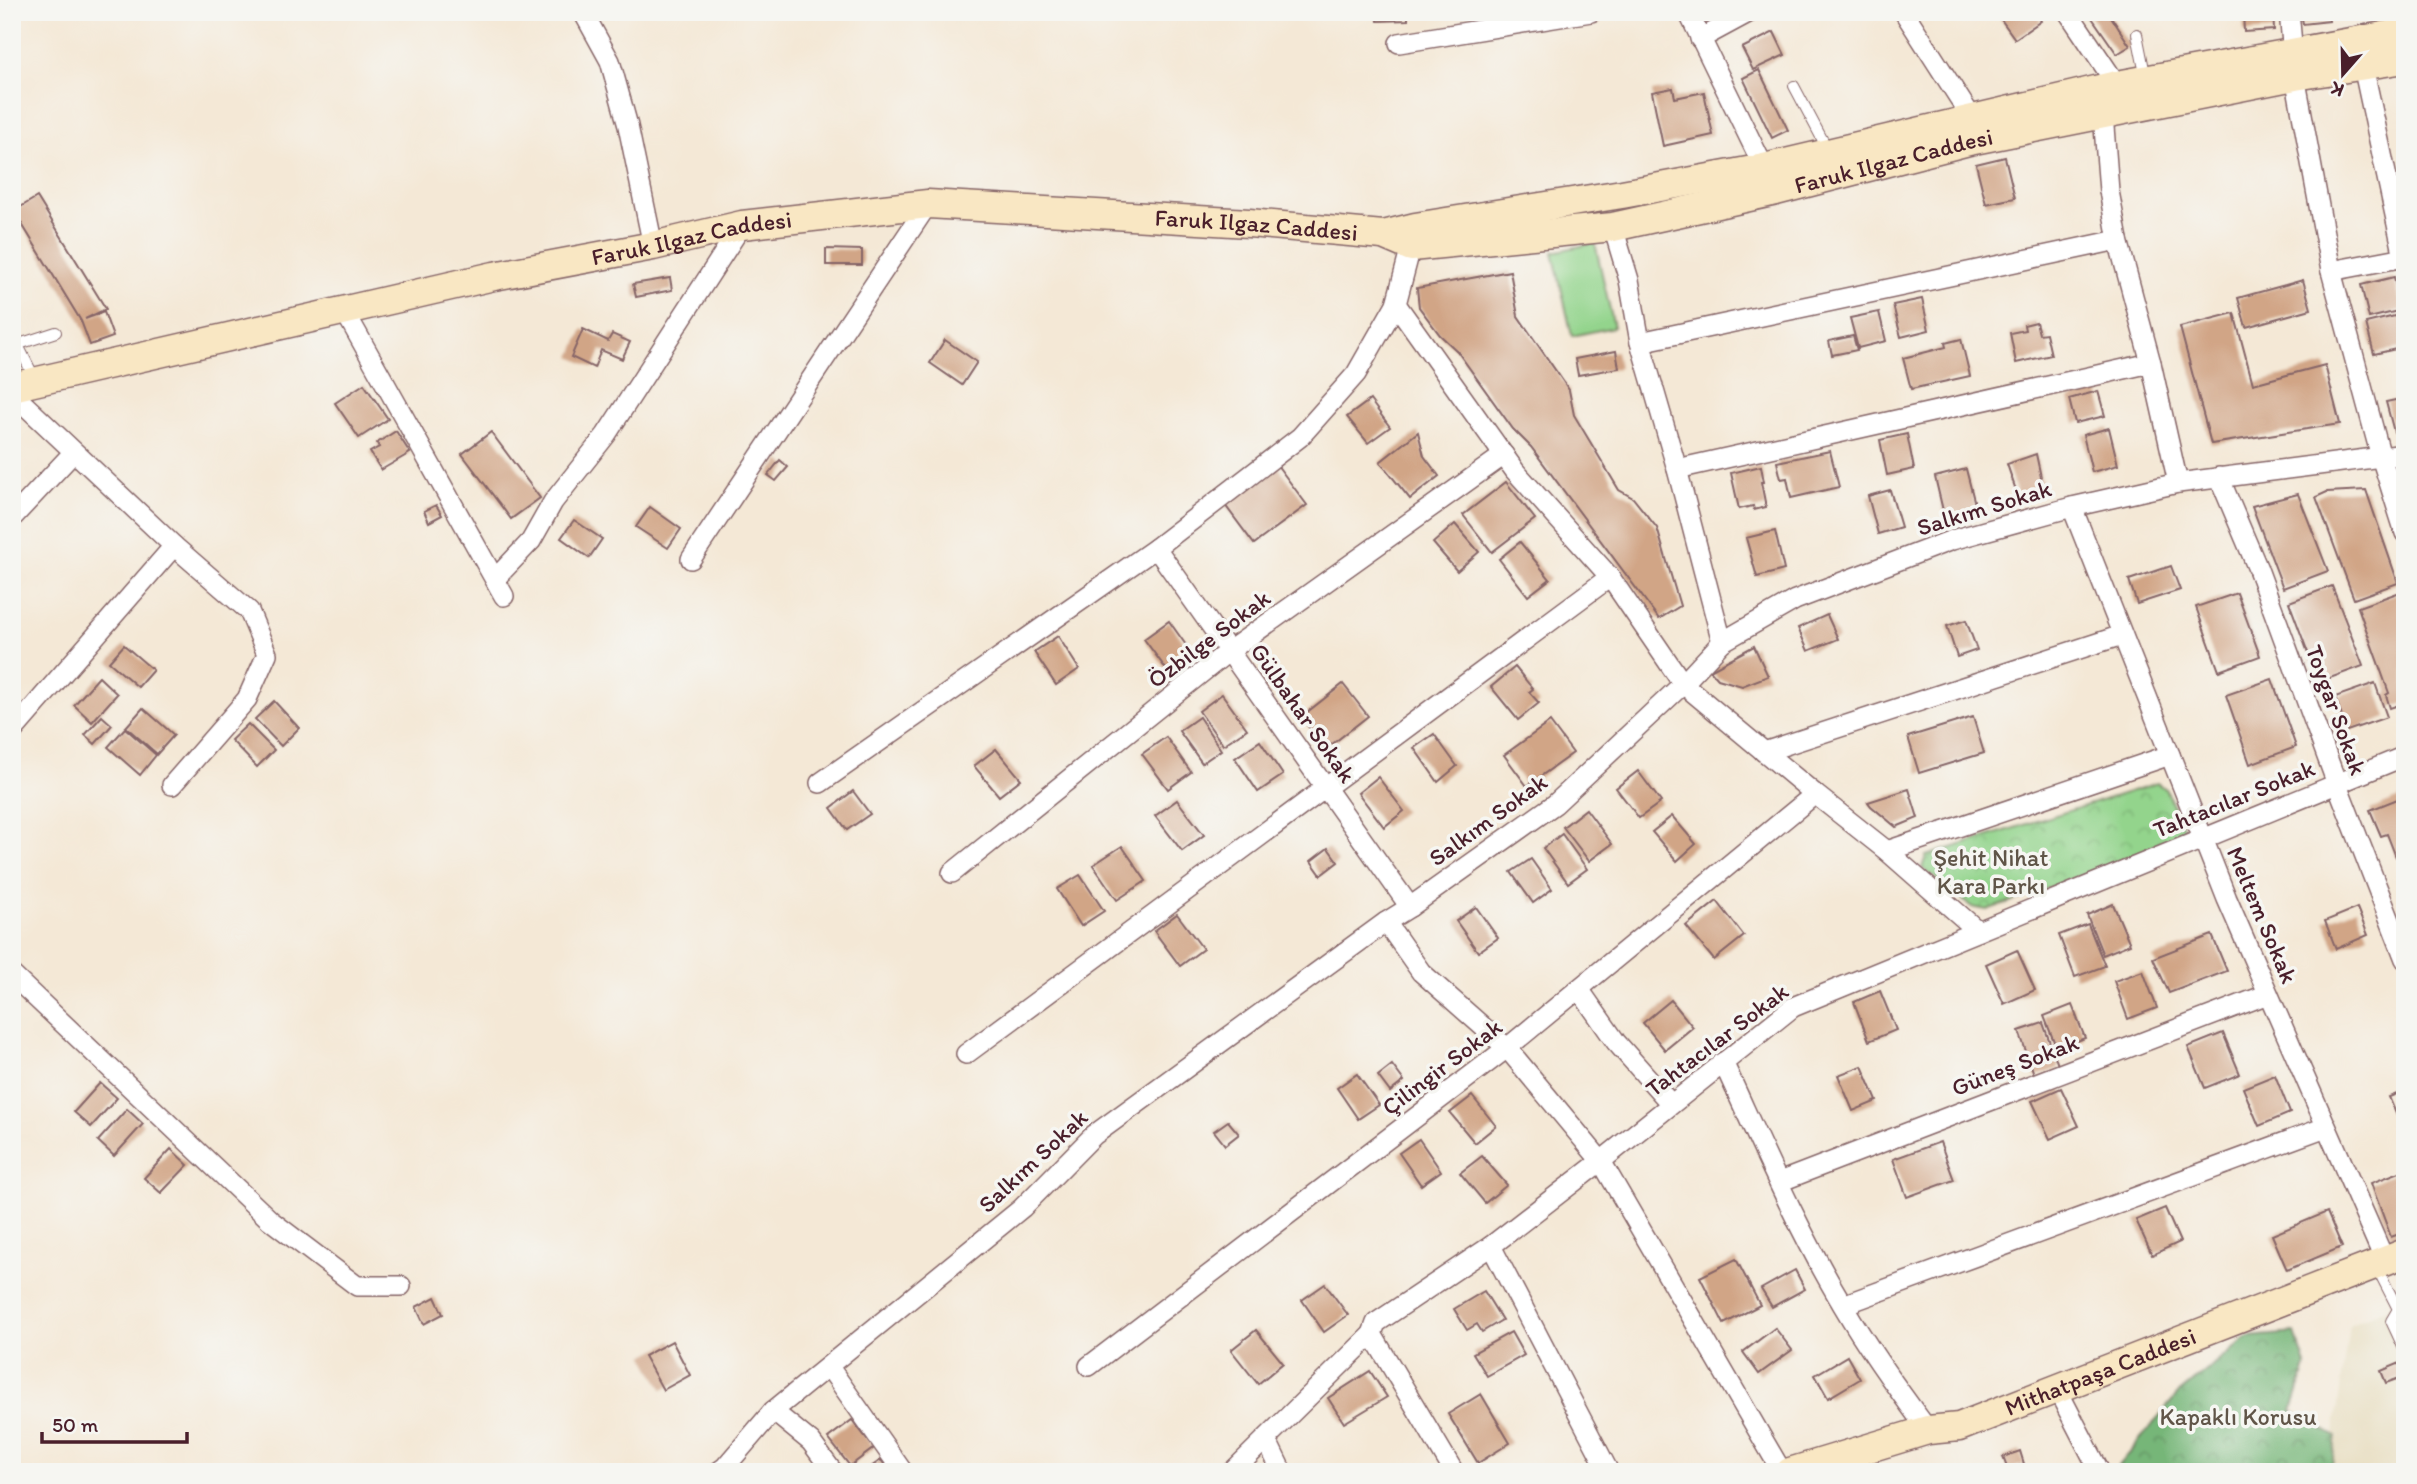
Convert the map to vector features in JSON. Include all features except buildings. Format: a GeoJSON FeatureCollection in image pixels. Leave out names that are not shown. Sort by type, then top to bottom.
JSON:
{"type":"FeatureCollection","features":[{"type":"Feature","properties":{"kind":"street"},"geometry":{"type":"LineString","coordinates":[[583,12],[610,61],[628,126],[653,246]]}},
{"type":"Feature","properties":{"kind":"street"},"geometry":{"type":"LineString","coordinates":[[1399,43],[1591,12]]}},
{"type":"Feature","properties":{"kind":"street"},"geometry":{"type":"LineString","coordinates":[[1688,12],[1770,179]]}},
{"type":"Feature","properties":{"kind":"street"},"geometry":{"type":"LineString","coordinates":[[1700,39],[1750,12]]}},
{"type":"Feature","properties":{"kind":"street"},"geometry":{"type":"LineString","coordinates":[[1905,12],[1972,118]]}},
{"type":"Feature","properties":{"kind":"street"},"geometry":{"type":"LineString","coordinates":[[2068,12],[2117,85],[2103,114],[2109,191],[2118,240],[2151,363],[2178,482]]}},
{"type":"Feature","properties":{"kind":"street"},"geometry":{"type":"LineString","coordinates":[[2289,12],[2294,65],[2330,271],[2381,457],[2405,533]]}},
{"type":"Feature","properties":{"kind":"street","name":"Faruk Ilgaz Caddesi"},"geometry":{"type":"LineString","coordinates":[[20,388],[494,276],[653,246],[742,225],[928,204],[1221,221],[1384,235],[1415,227],[1622,194],[1770,179],[1969,141],[2103,114],[2403,34]]}},
{"type":"Feature","properties":{"kind":"street","name":"Faruk Ilgaz Caddesi"},"geometry":{"type":"LineString","coordinates":[[1384,235],[1410,247],[1613,227],[1770,179],[1829,152],[2146,80],[2294,65],[2363,65],[2403,34]]}},
{"type":"Feature","properties":{"kind":"street"},"geometry":{"type":"LineString","coordinates":[[2330,271],[2404,257],[2363,65]]}},
{"type":"Feature","properties":{"kind":"street"},"geometry":{"type":"LineString","coordinates":[[691,559],[928,204]]}},
{"type":"Feature","properties":{"kind":"street"},"geometry":{"type":"LineString","coordinates":[[344,310],[500,588],[553,502],[606,435],[742,225]]}},
{"type":"Feature","properties":{"kind":"street"},"geometry":{"type":"LineString","coordinates":[[1613,227],[1629,280],[1640,342],[1723,642]]}},
{"type":"Feature","properties":{"kind":"street"},"geometry":{"type":"LineString","coordinates":[[1640,342],[2118,240]]}},
{"type":"Feature","properties":{"kind":"street"},"geometry":{"type":"LineString","coordinates":[[820,783],[1156,548],[1300,437],[1356,374],[1396,304],[1410,247]]}},
{"type":"Feature","properties":{"kind":"street"},"geometry":{"type":"LineString","coordinates":[[1396,304],[1515,471],[1610,578],[1683,684],[1887,851],[1978,931]]}},
{"type":"Feature","properties":{"kind":"street"},"geometry":{"type":"LineString","coordinates":[[1677,469],[2151,363]]}},
{"type":"Feature","properties":{"kind":"street"},"geometry":{"type":"LineString","coordinates":[[20,388],[73,453],[249,611],[267,654],[247,699],[172,785]]}},
{"type":"Feature","properties":{"kind":"street"},"geometry":{"type":"LineString","coordinates":[[12,518],[73,453]]}},
{"type":"Feature","properties":{"kind":"street","name":"Salkım Sokak"},"geometry":{"type":"LineString","coordinates":[[718,1472],[773,1411],[1022,1208],[1094,1135],[1386,922],[1555,804],[1683,684],[1723,642],[1795,600],[1952,540],[2071,507],[2178,482],[2405,454]]}},
{"type":"Feature","properties":{"kind":"street","name":"Özbilge Sokak"},"geometry":{"type":"LineString","coordinates":[[952,873],[1229,651],[1504,455]]}},
{"type":"Feature","properties":{"kind":"street","name":"Toygar Sokak"},"geometry":{"type":"LineString","coordinates":[[2220,477],[2258,569],[2405,959]]}},
{"type":"Feature","properties":{"kind":"street","name":"Meltem Sokak"},"geometry":{"type":"LineString","coordinates":[[2071,507],[2227,899],[2326,1127],[2388,1260]]}},
{"type":"Feature","properties":{"kind":"street"},"geometry":{"type":"LineString","coordinates":[[12,732],[174,546]]}},
{"type":"Feature","properties":{"kind":"street","name":"Gülbahar Sokak"},"geometry":{"type":"LineString","coordinates":[[1156,548],[1410,907]]}},
{"type":"Feature","properties":{"kind":"street"},"geometry":{"type":"LineString","coordinates":[[966,1054],[1610,578]]}},
{"type":"Feature","properties":{"kind":"street"},"geometry":{"type":"LineString","coordinates":[[1764,752],[2122,635]]}},
{"type":"Feature","properties":{"kind":"street"},"geometry":{"type":"LineString","coordinates":[[1887,851],[2170,755]]}},
{"type":"Feature","properties":{"kind":"street","name":"Tahtacılar Sokak"},"geometry":{"type":"LineString","coordinates":[[1232,1472],[1372,1335],[1376,1323],[1491,1246],[1793,1007],[2405,756]]}},
{"type":"Feature","properties":{"kind":"street","name":"Çilingir Sokak"},"geometry":{"type":"LineString","coordinates":[[1089,1366],[1507,1048],[1815,794]]}},
{"type":"Feature","properties":{"kind":"street"},"geometry":{"type":"LineString","coordinates":[[1386,922],[1422,972],[1507,1048],[1601,1161],[1782,1472]]}},
{"type":"Feature","properties":{"kind":"street"},"geometry":{"type":"LineString","coordinates":[[12,975],[270,1220],[357,1286],[401,1286]]}},
{"type":"Feature","properties":{"kind":"street"},"geometry":{"type":"LineString","coordinates":[[1579,989],[1616,1042],[1671,1104]]}},
{"type":"Feature","properties":{"kind":"street","name":"Güneş Sokak"},"geometry":{"type":"LineString","coordinates":[[1779,1182],[2268,994]]}},
{"type":"Feature","properties":{"kind":"street"},"geometry":{"type":"LineString","coordinates":[[1723,1062],[1779,1182],[1843,1305],[1883,1370],[1928,1430]]}},
{"type":"Feature","properties":{"kind":"street"},"geometry":{"type":"LineString","coordinates":[[1843,1305],[2326,1127]]}},
{"type":"Feature","properties":{"kind":"street"},"geometry":{"type":"LineString","coordinates":[[1491,1246],[1609,1472]]}},
{"type":"Feature","properties":{"kind":"street","name":"Mithatpaşa Caddesi"},"geometry":{"type":"LineString","coordinates":[[1790,1472],[1928,1430],[1959,1427],[2388,1260]]}},
{"type":"Feature","properties":{"kind":"street"},"geometry":{"type":"LineString","coordinates":[[1372,1335],[1454,1472]]}},
{"type":"Feature","properties":{"kind":"street"},"geometry":{"type":"LineString","coordinates":[[829,1367],[904,1472]]}},
{"type":"Feature","properties":{"kind":"street"},"geometry":{"type":"LineString","coordinates":[[2057,1389],[2100,1472]]}},
{"type":"Feature","properties":{"kind":"street"},"geometry":{"type":"LineString","coordinates":[[773,1411],[811,1442],[833,1472]]}},
{"type":"Feature","properties":{"kind":"street"},"geometry":{"type":"LineString","coordinates":[[1266,1439],[1282,1472]]}},
{"type":"Feature","properties":{"kind":"lane"},"geometry":{"type":"LineString","coordinates":[[2137,34],[2146,80]]}},
{"type":"Feature","properties":{"kind":"lane"},"geometry":{"type":"LineString","coordinates":[[1794,86],[1829,152]]}},
{"type":"Feature","properties":{"kind":"lane"},"geometry":{"type":"LineString","coordinates":[[12,329],[20,388]]}},
{"type":"Feature","properties":{"kind":"lane"},"geometry":{"type":"LineString","coordinates":[[15,346],[56,332]]}},
{"type":"Feature","properties":{"kind":"lane"},"geometry":{"type":"LineString","coordinates":[[2388,1260],[2401,1309],[2391,1321],[2405,1351]]}},
{"type":"Feature","properties":{"kind":"shaded area"},"geometry":{"type":"Polygon","coordinates":[[[2405,1300],[2405,1472],[2329,1472],[2349,1325],[2405,1300]]]}},
{"type":"Feature","properties":{"kind":"green space"},"geometry":{"type":"Polygon","coordinates":[[[1595,243],[1614,327],[1572,336],[1553,252],[1595,243]]]}},
{"type":"Feature","properties":{"kind":"green space","name":"Şehit Nihat Kara Parkı"},"geometry":{"type":"Polygon","coordinates":[[[2157,783],[2166,790],[2184,829],[2178,842],[1987,910],[1972,907],[1922,868],[1926,856],[2157,783]]]}},
{"type":"Feature","properties":{"kind":"green space","name":"Kapaklı Korusu"},"geometry":{"type":"Polygon","coordinates":[[[2295,1333],[2306,1366],[2292,1411],[2336,1437],[2331,1472],[2121,1472],[2118,1466],[2177,1395],[2248,1337],[2295,1333]]]}}]}
